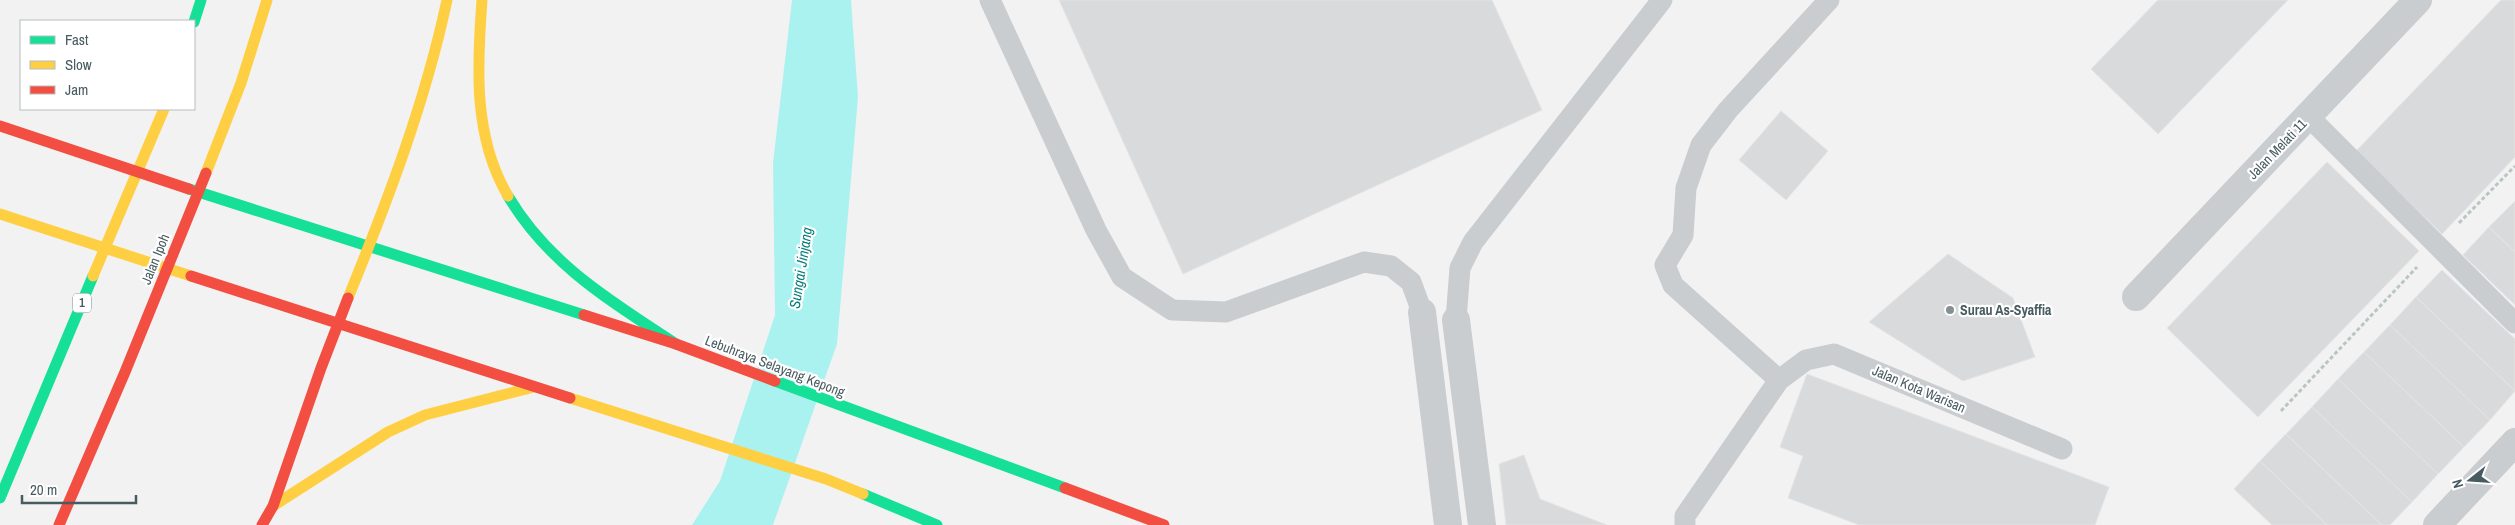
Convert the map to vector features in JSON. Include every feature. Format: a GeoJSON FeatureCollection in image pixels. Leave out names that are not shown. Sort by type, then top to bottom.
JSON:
{"type":"FeatureCollection","features":[{"type":"Feature","properties":{"kind":"main road"},"geometry":{"type":"LineString","coordinates":[[195,20],[201,0]]}},
{"type":"Feature","properties":{"kind":"main road","name":"Jalan Ipoh"},"geometry":{"type":"LineString","coordinates":[[59,525],[131,360],[228,120],[255,43],[267,0]]}},
{"type":"Feature","properties":{"kind":"main road"},"geometry":{"type":"LineString","coordinates":[[262,525],[272,506],[338,324],[371,248],[414,129],[447,0]]}},
{"type":"Feature","properties":{"kind":"main road"},"geometry":{"type":"LineString","coordinates":[[482,0],[476,47],[476,81],[480,119],[493,163],[503,186],[521,216],[544,245],[579,278],[676,344]]}},
{"type":"Feature","properties":{"kind":"main road","name":"1"},"geometry":{"type":"LineString","coordinates":[[0,498],[164,110]]}},
{"type":"Feature","properties":{"kind":"main road","name":"Lebuhraya Selayang Kepong"},"geometry":{"type":"LineString","coordinates":[[0,126],[318,232],[676,344],[1164,525]]}},
{"type":"Feature","properties":{"kind":"main road"},"geometry":{"type":"LineString","coordinates":[[0,214],[534,387],[826,479],[937,525]]}},
{"type":"Feature","properties":{"kind":"main road"},"geometry":{"type":"LineString","coordinates":[[72,525],[131,360]]}},
{"type":"Feature","properties":{"kind":"main road"},"geometry":{"type":"LineString","coordinates":[[272,506],[388,432],[425,415],[534,387]]}},
{"type":"Feature","properties":{"kind":"street","name":"Jalan Melati 11"},"geometry":{"type":"LineString","coordinates":[[2136,297],[2418,0]]}},
{"type":"Feature","properties":{"kind":"street"},"geometry":{"type":"LineString","coordinates":[[1422,312],[1448,525]]}},
{"type":"Feature","properties":{"kind":"street"},"geometry":{"type":"LineString","coordinates":[[1456,320],[1482,525]]}},
{"type":"Feature","properties":{"kind":"street"},"geometry":{"type":"LineString","coordinates":[[1432,393],[1465,388]]}},
{"type":"Feature","properties":{"kind":"street"},"geometry":{"type":"LineString","coordinates":[[2437,525],[2515,442]]}},
{"type":"Feature","properties":{"kind":"lane"},"geometry":{"type":"LineString","coordinates":[[990,0],[1096,230],[1122,277],[1172,310],[1226,312],[1364,262],[1391,266],[1411,282],[1422,312]]}},
{"type":"Feature","properties":{"kind":"lane"},"geometry":{"type":"LineString","coordinates":[[1456,320],[1460,268],[1473,242],[1662,0]]}},
{"type":"Feature","properties":{"kind":"lane"},"geometry":{"type":"LineString","coordinates":[[1779,380],[1673,285],[1665,265],[1683,235],[1686,188],[1701,145],[1728,110],[1829,0]]}},
{"type":"Feature","properties":{"kind":"lane"},"geometry":{"type":"LineString","coordinates":[[2308,116],[2515,322]]}},
{"type":"Feature","properties":{"kind":"lane","name":"Jalan Kota Warisan"},"geometry":{"type":"LineString","coordinates":[[1685,525],[1685,516],[1779,380],[1806,360],[1834,354],[2062,449]]}},
{"type":"Feature","properties":{"kind":"path"},"geometry":{"type":"LineString","coordinates":[[2280,411],[2515,166]]}},
{"type":"Feature","properties":{"kind":"water","name":"Sungai Jinjang"},"geometry":{"type":"Polygon","coordinates":[[[792,0],[851,0],[858,97],[837,344],[773,525],[692,525],[720,481],[775,315],[773,163],[792,0]]]}},
{"type":"Feature","properties":{"kind":"building"},"geometry":{"type":"Polygon","coordinates":[[[1059,0],[1492,0],[1542,110],[1183,274],[1059,0]]]}},
{"type":"Feature","properties":{"kind":"building"},"geometry":{"type":"Polygon","coordinates":[[[2158,0],[2288,0],[2158,134],[2091,69],[2158,0]]]}},
{"type":"Feature","properties":{"kind":"building"},"geometry":{"type":"Polygon","coordinates":[[[2501,0],[2515,0],[2515,157],[2442,234],[2356,151],[2501,0]]]}},
{"type":"Feature","properties":{"kind":"building"},"geometry":{"type":"Polygon","coordinates":[[[1781,111],[1828,151],[1786,200],[1739,160],[1781,111]]]}},
{"type":"Feature","properties":{"kind":"building"},"geometry":{"type":"Polygon","coordinates":[[[2327,162],[2419,251],[2258,417],[2167,328],[2327,162]]]}},
{"type":"Feature","properties":{"kind":"building"},"geometry":{"type":"Polygon","coordinates":[[[2515,201],[2515,252],[2489,227],[2515,201]]]}},
{"type":"Feature","properties":{"kind":"building"},"geometry":{"type":"Polygon","coordinates":[[[2489,227],[2515,252],[2515,305],[2463,255],[2489,227]]]}},
{"type":"Feature","properties":{"kind":"building","name":"Surau As-Syaffia"},"geometry":{"type":"Polygon","coordinates":[[[1948,254],[2013,298],[2035,357],[1963,381],[1869,322],[1948,254]]]}},
{"type":"Feature","properties":{"kind":"building"},"geometry":{"type":"Polygon","coordinates":[[[2442,270],[2515,339],[2515,391],[2416,297],[2442,270]]]}},
{"type":"Feature","properties":{"kind":"building"},"geometry":{"type":"Polygon","coordinates":[[[2416,297],[2515,391],[2490,420],[2390,325],[2416,297]]]}},
{"type":"Feature","properties":{"kind":"building"},"geometry":{"type":"Polygon","coordinates":[[[2390,325],[2490,420],[2464,447],[2364,352],[2390,325]]]}},
{"type":"Feature","properties":{"kind":"building"},"geometry":{"type":"Polygon","coordinates":[[[2364,352],[2464,447],[2438,474],[2338,379],[2364,352]]]}},
{"type":"Feature","properties":{"kind":"building"},"geometry":{"type":"Polygon","coordinates":[[[1807,374],[2109,487],[2095,525],[1859,525],[1788,498],[1803,456],[1780,447],[1807,374]]]}},
{"type":"Feature","properties":{"kind":"building"},"geometry":{"type":"Polygon","coordinates":[[[2338,379],[2438,474],[2412,502],[2312,407],[2338,379]]]}},
{"type":"Feature","properties":{"kind":"building"},"geometry":{"type":"Polygon","coordinates":[[[2312,407],[2412,502],[2390,525],[2382,525],[2286,434],[2312,407]]]}},
{"type":"Feature","properties":{"kind":"building"},"geometry":{"type":"Polygon","coordinates":[[[2286,434],[2382,525],[2327,525],[2260,461],[2286,434]]]}},
{"type":"Feature","properties":{"kind":"building"},"geometry":{"type":"Polygon","coordinates":[[[1524,455],[1540,499],[1607,525],[1506,525],[1499,464],[1524,455]]]}},
{"type":"Feature","properties":{"kind":"building"},"geometry":{"type":"Polygon","coordinates":[[[2260,461],[2327,525],[2272,525],[2234,489],[2260,461]]]}},
{"type":"Feature","properties":{"kind":"traffic: fast"},"geometry":{"type":"LineString","coordinates":[[195,20],[201,0]]}},
{"type":"Feature","properties":{"kind":"traffic: fast"},"geometry":{"type":"LineString","coordinates":[[189,189],[584,315]]}},
{"type":"Feature","properties":{"kind":"traffic: fast"},"geometry":{"type":"LineString","coordinates":[[508,196],[524,220],[562,262],[605,296],[676,344]]}},
{"type":"Feature","properties":{"kind":"traffic: fast"},"geometry":{"type":"LineString","coordinates":[[0,498],[93,276]]}},
{"type":"Feature","properties":{"kind":"traffic: fast"},"geometry":{"type":"LineString","coordinates":[[775,381],[1065,488]]}},
{"type":"Feature","properties":{"kind":"traffic: fast"},"geometry":{"type":"LineString","coordinates":[[863,494],[937,525]]}},
{"type":"Feature","properties":{"kind":"traffic: slow"},"geometry":{"type":"LineString","coordinates":[[206,173],[241,83],[267,0]]}},
{"type":"Feature","properties":{"kind":"traffic: slow"},"geometry":{"type":"LineString","coordinates":[[348,298],[377,225],[417,114],[447,0]]}},
{"type":"Feature","properties":{"kind":"traffic: slow"},"geometry":{"type":"LineString","coordinates":[[482,0],[479,75],[483,125],[488,150],[508,196]]}},
{"type":"Feature","properties":{"kind":"traffic: slow"},"geometry":{"type":"LineString","coordinates":[[93,276],[164,110]]}},
{"type":"Feature","properties":{"kind":"traffic: slow"},"geometry":{"type":"LineString","coordinates":[[0,214],[191,276]]}},
{"type":"Feature","properties":{"kind":"traffic: slow"},"geometry":{"type":"LineString","coordinates":[[273,506],[388,432],[425,415],[534,387]]}},
{"type":"Feature","properties":{"kind":"traffic: slow"},"geometry":{"type":"LineString","coordinates":[[570,398],[826,479],[863,494]]}},
{"type":"Feature","properties":{"kind":"traffic: jam"},"geometry":{"type":"LineString","coordinates":[[0,126],[189,189]]}},
{"type":"Feature","properties":{"kind":"traffic: jam"},"geometry":{"type":"LineString","coordinates":[[59,525],[125,372],[206,173]]}},
{"type":"Feature","properties":{"kind":"traffic: jam"},"geometry":{"type":"LineString","coordinates":[[191,276],[570,398]]}},
{"type":"Feature","properties":{"kind":"traffic: jam"},"geometry":{"type":"LineString","coordinates":[[262,525],[273,506],[321,368],[348,298]]}},
{"type":"Feature","properties":{"kind":"traffic: jam"},"geometry":{"type":"LineString","coordinates":[[584,315],[676,344],[775,381]]}},
{"type":"Feature","properties":{"kind":"traffic: jam"},"geometry":{"type":"LineString","coordinates":[[1065,488],[1164,525]]}},
{"type":"Feature","properties":{"kind":"place","name":"Surau As-Syaffia"},"geometry":{"type":"Point","coordinates":[1950,310]}}]}
